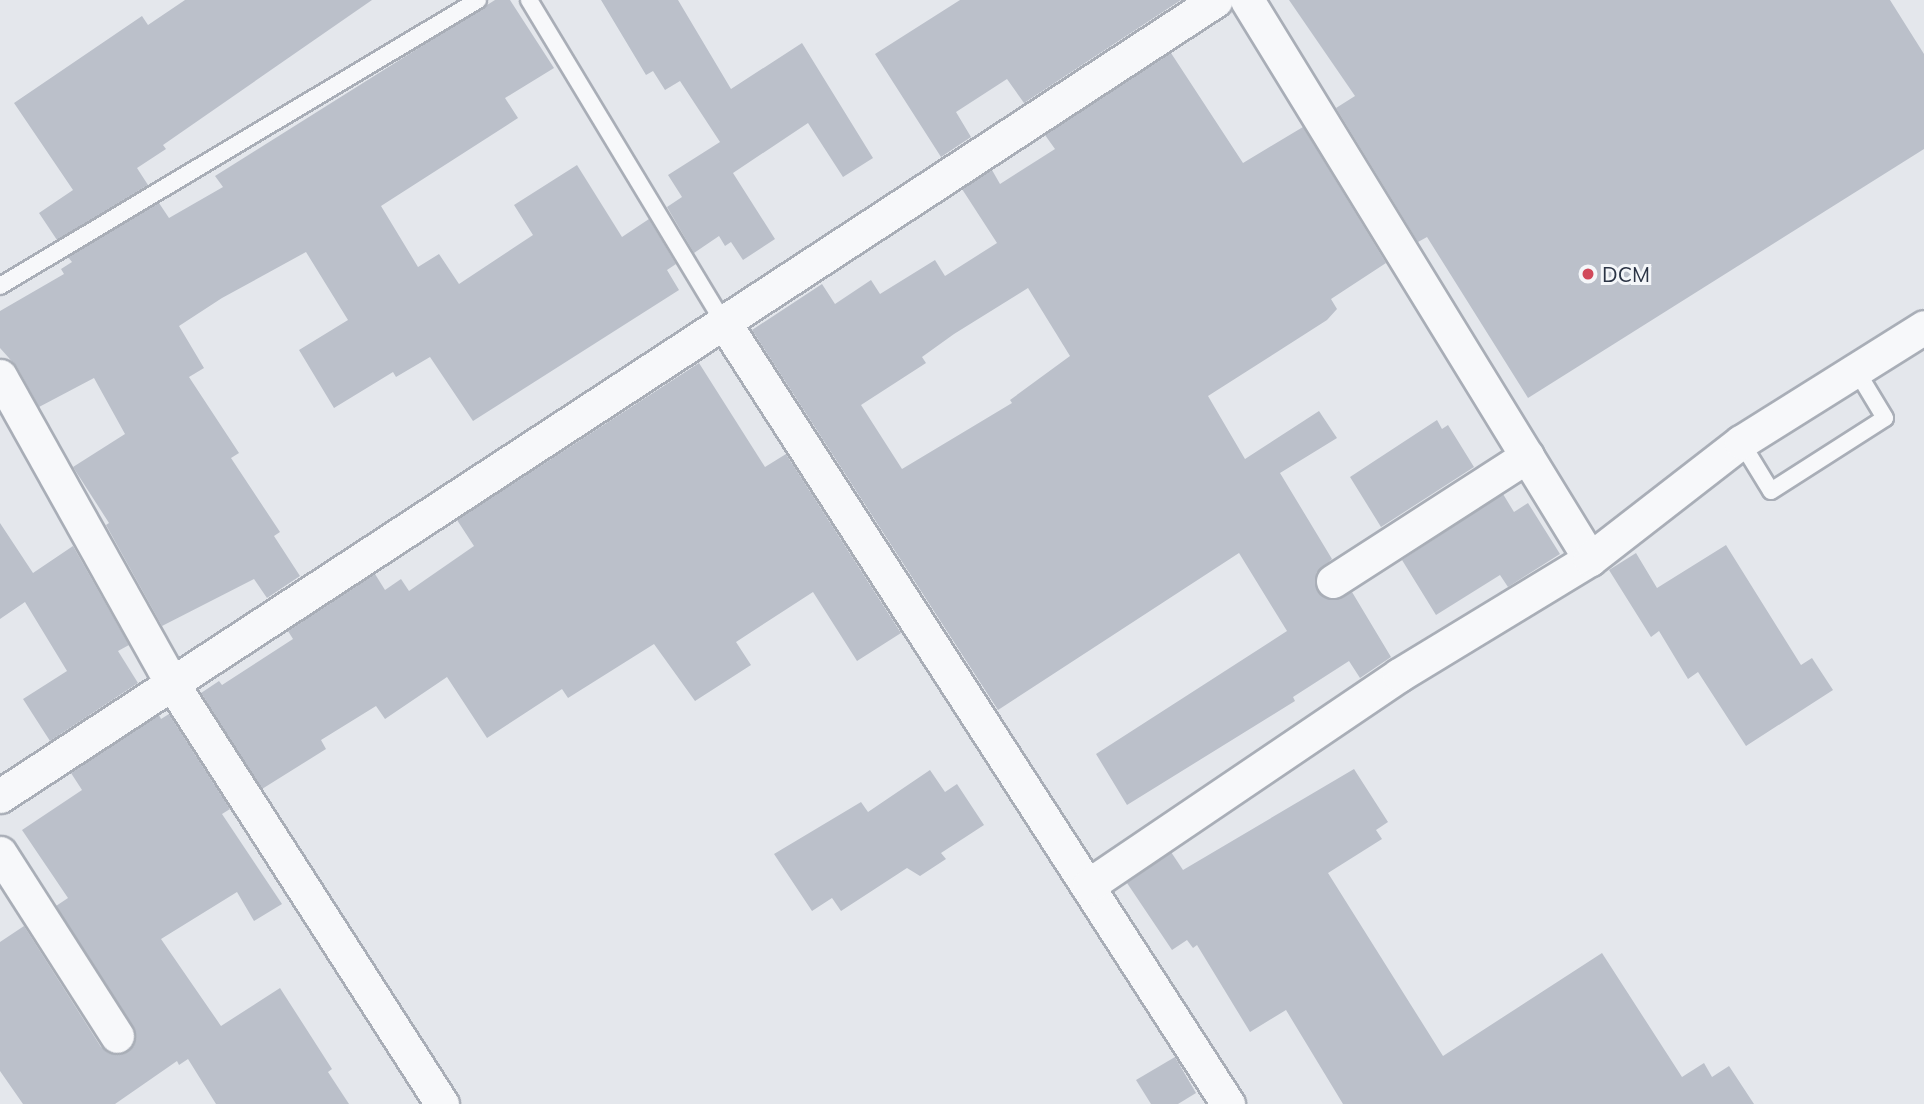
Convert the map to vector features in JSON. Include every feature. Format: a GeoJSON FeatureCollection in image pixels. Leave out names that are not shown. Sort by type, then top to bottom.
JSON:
{"type":"FeatureCollection","features":[{"type":"Feature","properties":{"kind":"street"},"geometry":{"type":"LineString","coordinates":[[0,796],[1216,0]]}},
{"type":"Feature","properties":{"kind":"street"},"geometry":{"type":"LineString","coordinates":[[1247,0],[1590,559]]}},
{"type":"Feature","properties":{"kind":"street"},"geometry":{"type":"LineString","coordinates":[[723,321],[1228,1104]]}},
{"type":"Feature","properties":{"kind":"street"},"geometry":{"type":"LineString","coordinates":[[1089,885],[1399,675],[1590,559],[1741,442],[1924,327]]}},
{"type":"Feature","properties":{"kind":"street"},"geometry":{"type":"LineString","coordinates":[[0,376],[173,685],[442,1104]]}},
{"type":"Feature","properties":{"kind":"street"},"geometry":{"type":"LineString","coordinates":[[1333,581],[1527,456]]}},
{"type":"Feature","properties":{"kind":"street"},"geometry":{"type":"LineString","coordinates":[[0,853],[117,1036]]}},
{"type":"Feature","properties":{"kind":"lane"},"geometry":{"type":"LineString","coordinates":[[0,286],[478,0]]}},
{"type":"Feature","properties":{"kind":"lane"},"geometry":{"type":"LineString","coordinates":[[529,0],[723,321]]}},
{"type":"Feature","properties":{"kind":"lane"},"geometry":{"type":"LineString","coordinates":[[1741,442],[1771,491],[1885,418],[1856,370]]}},
{"type":"Feature","properties":{"kind":"building"},"geometry":{"type":"Polygon","coordinates":[[[185,0],[372,0],[163,145],[166,149],[137,168],[148,185],[57,240],[39,213],[73,190],[14,103],[142,16],[148,25],[185,0]]]}},
{"type":"Feature","properties":{"kind":"building"},"geometry":{"type":"Polygon","coordinates":[[[495,0],[510,0],[554,68],[505,98],[518,118],[381,206],[418,267],[439,254],[459,284],[533,235],[514,205],[577,165],[622,237],[649,219],[676,264],[667,270],[679,290],[473,421],[430,357],[396,377],[393,372],[334,408],[299,350],[348,320],[306,252],[222,298],[179,326],[204,368],[189,377],[239,453],[231,458],[280,532],[274,536],[300,576],[267,598],[254,579],[162,626],[106,525],[109,523],[73,467],[125,434],[94,378],[39,407],[17,367],[0,348],[0,311],[64,274],[61,269],[72,262],[68,257],[159,203],[169,218],[223,187],[215,176],[495,0]]]}},
{"type":"Feature","properties":{"kind":"building"},"geometry":{"type":"Polygon","coordinates":[[[601,0],[678,0],[731,89],[802,43],[873,158],[843,177],[808,123],[733,173],[775,239],[743,260],[731,242],[725,246],[719,236],[694,253],[667,207],[682,197],[668,175],[720,142],[680,81],[665,90],[653,71],[646,75],[601,0]]]}},
{"type":"Feature","properties":{"kind":"building"},"geometry":{"type":"Polygon","coordinates":[[[960,0],[1181,0],[1024,103],[1007,79],[956,112],[971,137],[941,157],[875,54],[960,0]]]}},
{"type":"Feature","properties":{"kind":"building","name":"DCM"},"geometry":{"type":"Polygon","coordinates":[[[1289,0],[1890,0],[1924,54],[1924,149],[1528,398],[1427,237],[1418,242],[1336,108],[1355,96],[1289,0]]]}},
{"type":"Feature","properties":{"kind":"building"},"geometry":{"type":"Polygon","coordinates":[[[1171,53],[1243,163],[1303,127],[1386,263],[1331,299],[1337,309],[1327,320],[1208,396],[1245,459],[1319,411],[1337,438],[1280,473],[1332,559],[1316,573],[1317,591],[1333,600],[1352,592],[1391,657],[1360,678],[1349,661],[1293,697],[1295,701],[1127,805],[1096,754],[1287,631],[1239,553],[998,710],[752,330],[822,284],[835,304],[871,280],[880,294],[935,260],[945,276],[997,243],[962,189],[992,170],[1000,184],[1055,149],[1045,135],[1171,53]],[[1028,288],[954,334],[922,357],[926,363],[861,405],[902,469],[1012,403],[1010,400],[1070,356],[1028,288]]]}},
{"type":"Feature","properties":{"kind":"building"},"geometry":{"type":"Polygon","coordinates":[[[699,363],[765,467],[786,454],[901,633],[857,661],[813,592],[736,642],[751,665],[695,701],[654,644],[568,698],[562,689],[487,738],[447,677],[385,719],[376,706],[321,740],[326,749],[262,789],[201,693],[219,681],[222,685],[293,639],[288,631],[375,574],[385,590],[401,579],[409,591],[474,546],[457,520],[699,363]]]}},
{"type":"Feature","properties":{"kind":"building"},"geometry":{"type":"Polygon","coordinates":[[[1437,420],[1442,429],[1448,425],[1474,467],[1381,527],[1350,477],[1437,420]]]}},
{"type":"Feature","properties":{"kind":"building"},"geometry":{"type":"Polygon","coordinates":[[[1503,494],[1514,512],[1528,503],[1560,554],[1508,587],[1500,575],[1436,615],[1402,560],[1503,494]]]}},
{"type":"Feature","properties":{"kind":"building"},"geometry":{"type":"Polygon","coordinates":[[[0,523],[33,573],[73,546],[129,645],[118,651],[138,683],[50,741],[23,699],[67,671],[25,602],[0,619],[0,523]]]}},
{"type":"Feature","properties":{"kind":"building"},"geometry":{"type":"Polygon","coordinates":[[[1726,545],[1801,665],[1812,658],[1833,690],[1746,746],[1698,672],[1688,679],[1659,631],[1651,637],[1609,570],[1636,553],[1657,588],[1726,545]]]}},
{"type":"Feature","properties":{"kind":"building"},"geometry":{"type":"Polygon","coordinates":[[[169,714],[230,809],[222,814],[282,904],[254,921],[237,892],[161,939],[221,1026],[280,988],[332,1069],[328,1072],[349,1104],[216,1104],[188,1059],[179,1065],[177,1061],[115,1104],[23,1104],[0,1071],[0,942],[24,926],[101,1047],[119,1055],[134,1044],[133,1026],[56,906],[68,898],[22,830],[82,790],[71,773],[159,715],[161,719],[169,714]]]}},
{"type":"Feature","properties":{"kind":"building"},"geometry":{"type":"Polygon","coordinates":[[[1354,769],[1388,822],[1376,830],[1382,839],[1328,873],[1443,1056],[1602,953],[1682,1077],[1704,1063],[1712,1077],[1729,1066],[1754,1104],[1343,1104],[1286,1010],[1250,1032],[1197,945],[1193,948],[1187,940],[1172,950],[1127,883],[1171,852],[1183,870],[1354,769]]]}},
{"type":"Feature","properties":{"kind":"building"},"geometry":{"type":"Polygon","coordinates":[[[930,770],[945,792],[957,784],[984,825],[941,853],[946,859],[920,876],[907,868],[841,911],[832,898],[812,911],[774,854],[861,802],[868,812],[930,770]]]}},
{"type":"Feature","properties":{"kind":"building"},"geometry":{"type":"Polygon","coordinates":[[[1175,1057],[1196,1093],[1178,1104],[1151,1104],[1136,1080],[1175,1057]]]}},
{"type":"Feature","properties":{"kind":"place","name":"DCM"},"geometry":{"type":"Point","coordinates":[1588,274]}}]}
